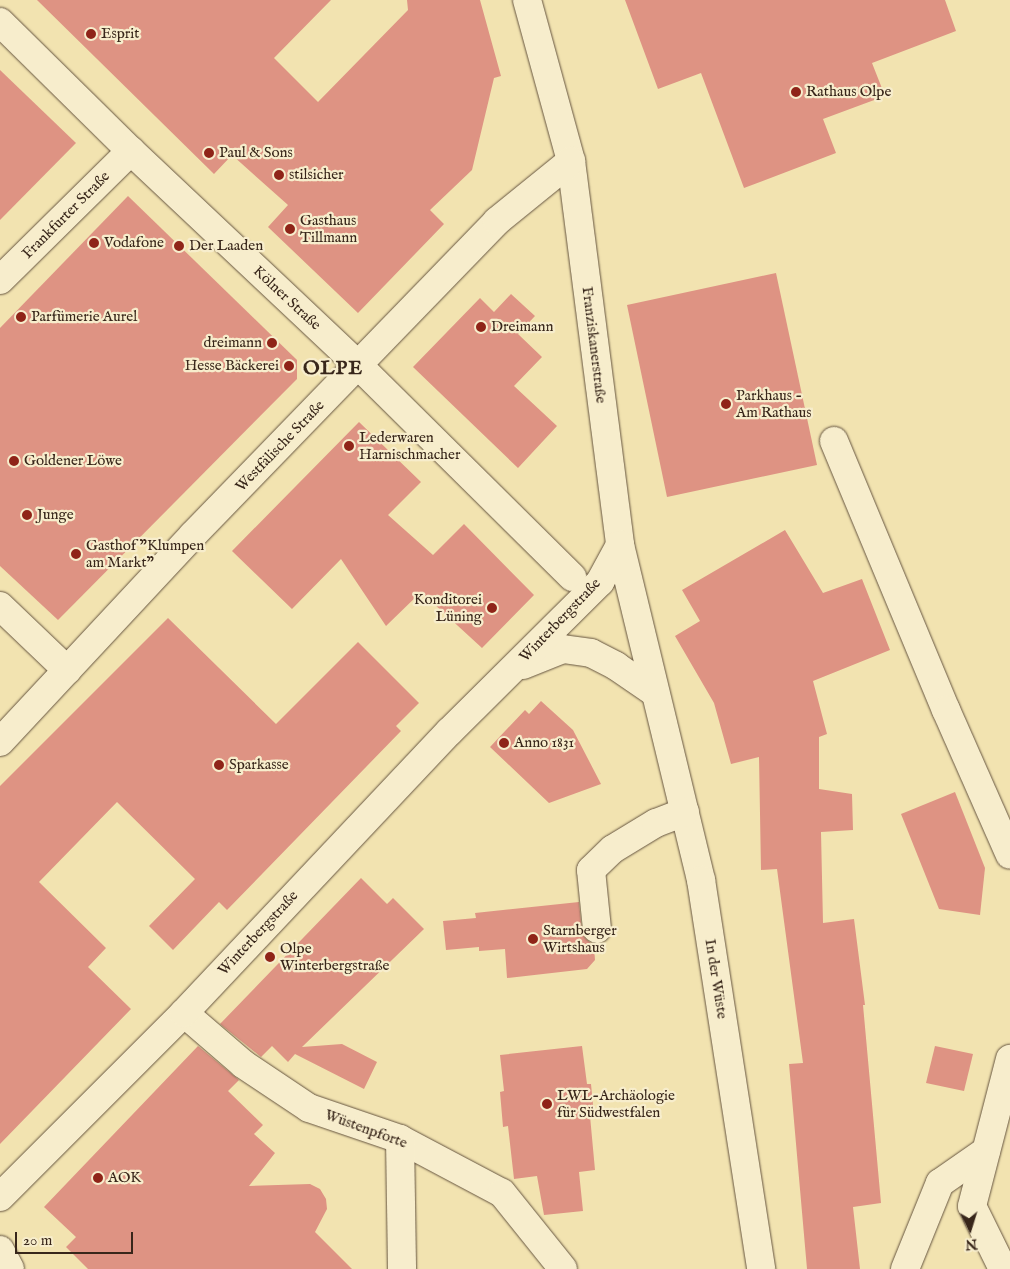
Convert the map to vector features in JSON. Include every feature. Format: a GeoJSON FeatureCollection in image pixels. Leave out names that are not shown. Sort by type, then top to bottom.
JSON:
{"type":"FeatureCollection","features":[{"type":"Feature","properties":{"kind":"street","name":"Franziskanerstraße"},"geometry":{"type":"LineString","coordinates":[[527,0],[571,161],[620,545],[654,692]]}},
{"type":"Feature","properties":{"kind":"street","name":"Kölner Straße"},"geometry":{"type":"LineString","coordinates":[[0,22],[131,151],[358,366],[572,576]]}},
{"type":"Feature","properties":{"kind":"street","name":"Frankfurter Straße"},"geometry":{"type":"LineString","coordinates":[[0,280],[131,151]]}},
{"type":"Feature","properties":{"kind":"street","name":"Westfälische Straße"},"geometry":{"type":"LineString","coordinates":[[0,742],[193,535],[497,221],[571,161]]}},
{"type":"Feature","properties":{"kind":"street"},"geometry":{"type":"LineString","coordinates":[[834,441],[946,710],[1010,855]]}},
{"type":"Feature","properties":{"kind":"street","name":"Winterbergstraße"},"geometry":{"type":"LineString","coordinates":[[0,1197],[184,1012],[449,732],[600,582],[620,545]]}},
{"type":"Feature","properties":{"kind":"street"},"geometry":{"type":"LineString","coordinates":[[0,606],[67,670]]}},
{"type":"Feature","properties":{"kind":"street","name":"Winterbergstraße"},"geometry":{"type":"LineString","coordinates":[[514,668],[563,649],[591,653],[616,666],[654,692]]}},
{"type":"Feature","properties":{"kind":"street","name":"In der Wüste"},"geometry":{"type":"LineString","coordinates":[[654,692],[701,880],[760,1269]]}},
{"type":"Feature","properties":{"kind":"street"},"geometry":{"type":"LineString","coordinates":[[597,929],[591,870],[613,849],[656,823],[684,812]]}},
{"type":"Feature","properties":{"kind":"street","name":"Wüstenpforte"},"geometry":{"type":"LineString","coordinates":[[184,1012],[243,1064],[309,1108],[400,1139],[502,1193],[563,1269]]}},
{"type":"Feature","properties":{"kind":"street"},"geometry":{"type":"LineString","coordinates":[[1004,1269],[972,1206],[1010,1059]]}},
{"type":"Feature","properties":{"kind":"street"},"geometry":{"type":"LineString","coordinates":[[400,1139],[402,1269]]}},
{"type":"Feature","properties":{"kind":"street"},"geometry":{"type":"LineString","coordinates":[[905,1269],[940,1183],[986,1151]]}},
{"type":"Feature","properties":{"kind":"street"},"geometry":{"type":"LineString","coordinates":[[0,1250],[10,1269]]}},
{"type":"Feature","properties":{"kind":"building"},"geometry":{"type":"Polygon","coordinates":[[[37,0],[331,0],[274,58],[318,102],[408,10],[407,0],[480,0],[501,76],[494,78],[472,170],[430,210],[444,224],[358,313],[268,227],[288,205],[232,155],[214,174],[37,0]]]}},
{"type":"Feature","properties":{"kind":"building","name":"Rathaus Olpe"},"geometry":{"type":"Polygon","coordinates":[[[625,0],[945,0],[956,31],[872,63],[885,96],[823,119],[836,153],[744,188],[701,73],[658,89],[625,0]]]}},
{"type":"Feature","properties":{"kind":"building"},"geometry":{"type":"Polygon","coordinates":[[[0,70],[76,143],[0,220],[0,70]]]}},
{"type":"Feature","properties":{"kind":"building"},"geometry":{"type":"Polygon","coordinates":[[[128,196],[297,360],[297,379],[58,620],[0,566],[0,328],[128,196]]]}},
{"type":"Feature","properties":{"kind":"building","name":"Parkhaus - Am Rathaus"},"geometry":{"type":"Polygon","coordinates":[[[776,273],[817,465],[667,497],[627,305],[776,273]]]}},
{"type":"Feature","properties":{"kind":"building"},"geometry":{"type":"Polygon","coordinates":[[[511,294],[535,316],[518,334],[542,357],[514,386],[557,426],[518,468],[413,367],[480,298],[494,312],[511,294]]]}},
{"type":"Feature","properties":{"kind":"building"},"geometry":{"type":"Polygon","coordinates":[[[359,422],[421,482],[388,515],[433,555],[464,524],[534,595],[482,648],[421,592],[386,626],[341,559],[292,609],[232,551],[359,422]]]}},
{"type":"Feature","properties":{"kind":"building"},"geometry":{"type":"Polygon","coordinates":[[[785,530],[823,593],[862,579],[890,650],[813,681],[827,734],[819,737],[819,789],[852,794],[853,830],[821,832],[823,923],[854,919],[865,1005],[863,1005],[881,1203],[853,1207],[860,1269],[807,1269],[789,1064],[803,1063],[777,869],[761,870],[759,757],[731,764],[714,703],[675,636],[700,621],[682,590],[785,530]]]}},
{"type":"Feature","properties":{"kind":"building","name":"Sparkasse"},"geometry":{"type":"Polygon","coordinates":[[[168,618],[276,724],[358,642],[419,703],[396,726],[401,731],[227,910],[219,902],[173,950],[149,926],[195,879],[117,802],[39,882],[106,948],[88,967],[131,1009],[0,1144],[0,786],[168,618]]]}},
{"type":"Feature","properties":{"kind":"building"},"geometry":{"type":"Polygon","coordinates":[[[541,701],[573,730],[601,784],[549,803],[490,747],[525,710],[529,714],[541,701]]]}},
{"type":"Feature","properties":{"kind":"building"},"geometry":{"type":"Polygon","coordinates":[[[955,792],[985,868],[980,915],[939,909],[901,814],[955,792]]]}},
{"type":"Feature","properties":{"kind":"building"},"geometry":{"type":"Polygon","coordinates":[[[361,878],[387,904],[393,898],[424,929],[302,1047],[342,1044],[377,1062],[364,1089],[295,1054],[288,1062],[272,1046],[261,1057],[220,1024],[361,878]]]}},
{"type":"Feature","properties":{"kind":"building","name":"Starnberger Wirtshaus"},"geometry":{"type":"Polygon","coordinates":[[[579,902],[582,931],[585,938],[594,946],[595,960],[587,969],[507,978],[505,949],[479,951],[479,947],[446,950],[443,921],[476,918],[475,913],[579,902]]]}},
{"type":"Feature","properties":{"kind":"building"},"geometry":{"type":"Polygon","coordinates":[[[198,1046],[239,1080],[228,1091],[263,1125],[254,1134],[275,1153],[249,1186],[310,1184],[320,1189],[326,1199],[327,1209],[315,1232],[352,1269],[88,1269],[66,1247],[76,1237],[44,1207],[198,1046]]]}},
{"type":"Feature","properties":{"kind":"building","name":"LWL-Archäologie für Südwestfalen"},"geometry":{"type":"Polygon","coordinates":[[[582,1046],[587,1084],[591,1084],[594,1115],[590,1116],[595,1170],[579,1172],[583,1211],[544,1215],[537,1176],[514,1179],[508,1126],[503,1127],[500,1092],[504,1091],[500,1055],[582,1046]]]}},
{"type":"Feature","properties":{"kind":"building"},"geometry":{"type":"Polygon","coordinates":[[[935,1046],[973,1054],[964,1091],[926,1083],[935,1046]]]}},
{"type":"Feature","properties":{"kind":"place","name":"Esprit"},"geometry":{"type":"Point","coordinates":[91,34]}},
{"type":"Feature","properties":{"kind":"place","name":"Rathaus Olpe"},"geometry":{"type":"Point","coordinates":[796,92]}},
{"type":"Feature","properties":{"kind":"place","name":"Paul & Sons"},"geometry":{"type":"Point","coordinates":[209,153]}},
{"type":"Feature","properties":{"kind":"place","name":"stilsicher"},"geometry":{"type":"Point","coordinates":[279,175]}},
{"type":"Feature","properties":{"kind":"place","name":"Gasthaus Tillmann"},"geometry":{"type":"Point","coordinates":[290,229]}},
{"type":"Feature","properties":{"kind":"place","name":"Vodafone"},"geometry":{"type":"Point","coordinates":[94,243]}},
{"type":"Feature","properties":{"kind":"place","name":"Der Laaden"},"geometry":{"type":"Point","coordinates":[179,246]}},
{"type":"Feature","properties":{"kind":"place","name":"Parfümerie Aurel"},"geometry":{"type":"Point","coordinates":[21,317]}},
{"type":"Feature","properties":{"kind":"place","name":"Dreimann"},"geometry":{"type":"Point","coordinates":[481,327]}},
{"type":"Feature","properties":{"kind":"place","name":"dreimann"},"geometry":{"type":"Point","coordinates":[272,343]}},
{"type":"Feature","properties":{"kind":"place","name":"Hesse Bäckerei"},"geometry":{"type":"Point","coordinates":[289,366]}},
{"type":"Feature","properties":{"kind":"place","name":"Parkhaus - Am Rathaus"},"geometry":{"type":"Point","coordinates":[726,404]}},
{"type":"Feature","properties":{"kind":"place","name":"Lederwaren Harnischmacher"},"geometry":{"type":"Point","coordinates":[349,446]}},
{"type":"Feature","properties":{"kind":"place","name":"Goldener Löwe"},"geometry":{"type":"Point","coordinates":[14,461]}},
{"type":"Feature","properties":{"kind":"place","name":"Junge"},"geometry":{"type":"Point","coordinates":[27,515]}},
{"type":"Feature","properties":{"kind":"place","name":"Gasthof \"Klumpen am Markt\""},"geometry":{"type":"Point","coordinates":[76,554]}},
{"type":"Feature","properties":{"kind":"place","name":"Konditorei Lüning"},"geometry":{"type":"Point","coordinates":[492,608]}},
{"type":"Feature","properties":{"kind":"place","name":"Anno 1831"},"geometry":{"type":"Point","coordinates":[504,743]}},
{"type":"Feature","properties":{"kind":"place","name":"Sparkasse"},"geometry":{"type":"Point","coordinates":[219,765]}},
{"type":"Feature","properties":{"kind":"place","name":"Starnberger Wirtshaus"},"geometry":{"type":"Point","coordinates":[533,939]}},
{"type":"Feature","properties":{"kind":"place","name":"Olpe Winterbergstraße"},"geometry":{"type":"Point","coordinates":[270,957]}},
{"type":"Feature","properties":{"kind":"place","name":"LWL-Archäologie für Südwestfalen"},"geometry":{"type":"Point","coordinates":[547,1104]}},
{"type":"Feature","properties":{"kind":"place","name":"AOK"},"geometry":{"type":"Point","coordinates":[98,1178]}},
{"type":"Feature","properties":{"kind":"district","name":"OLPE"},"geometry":{"type":"Point","coordinates":[333,368]}}]}
